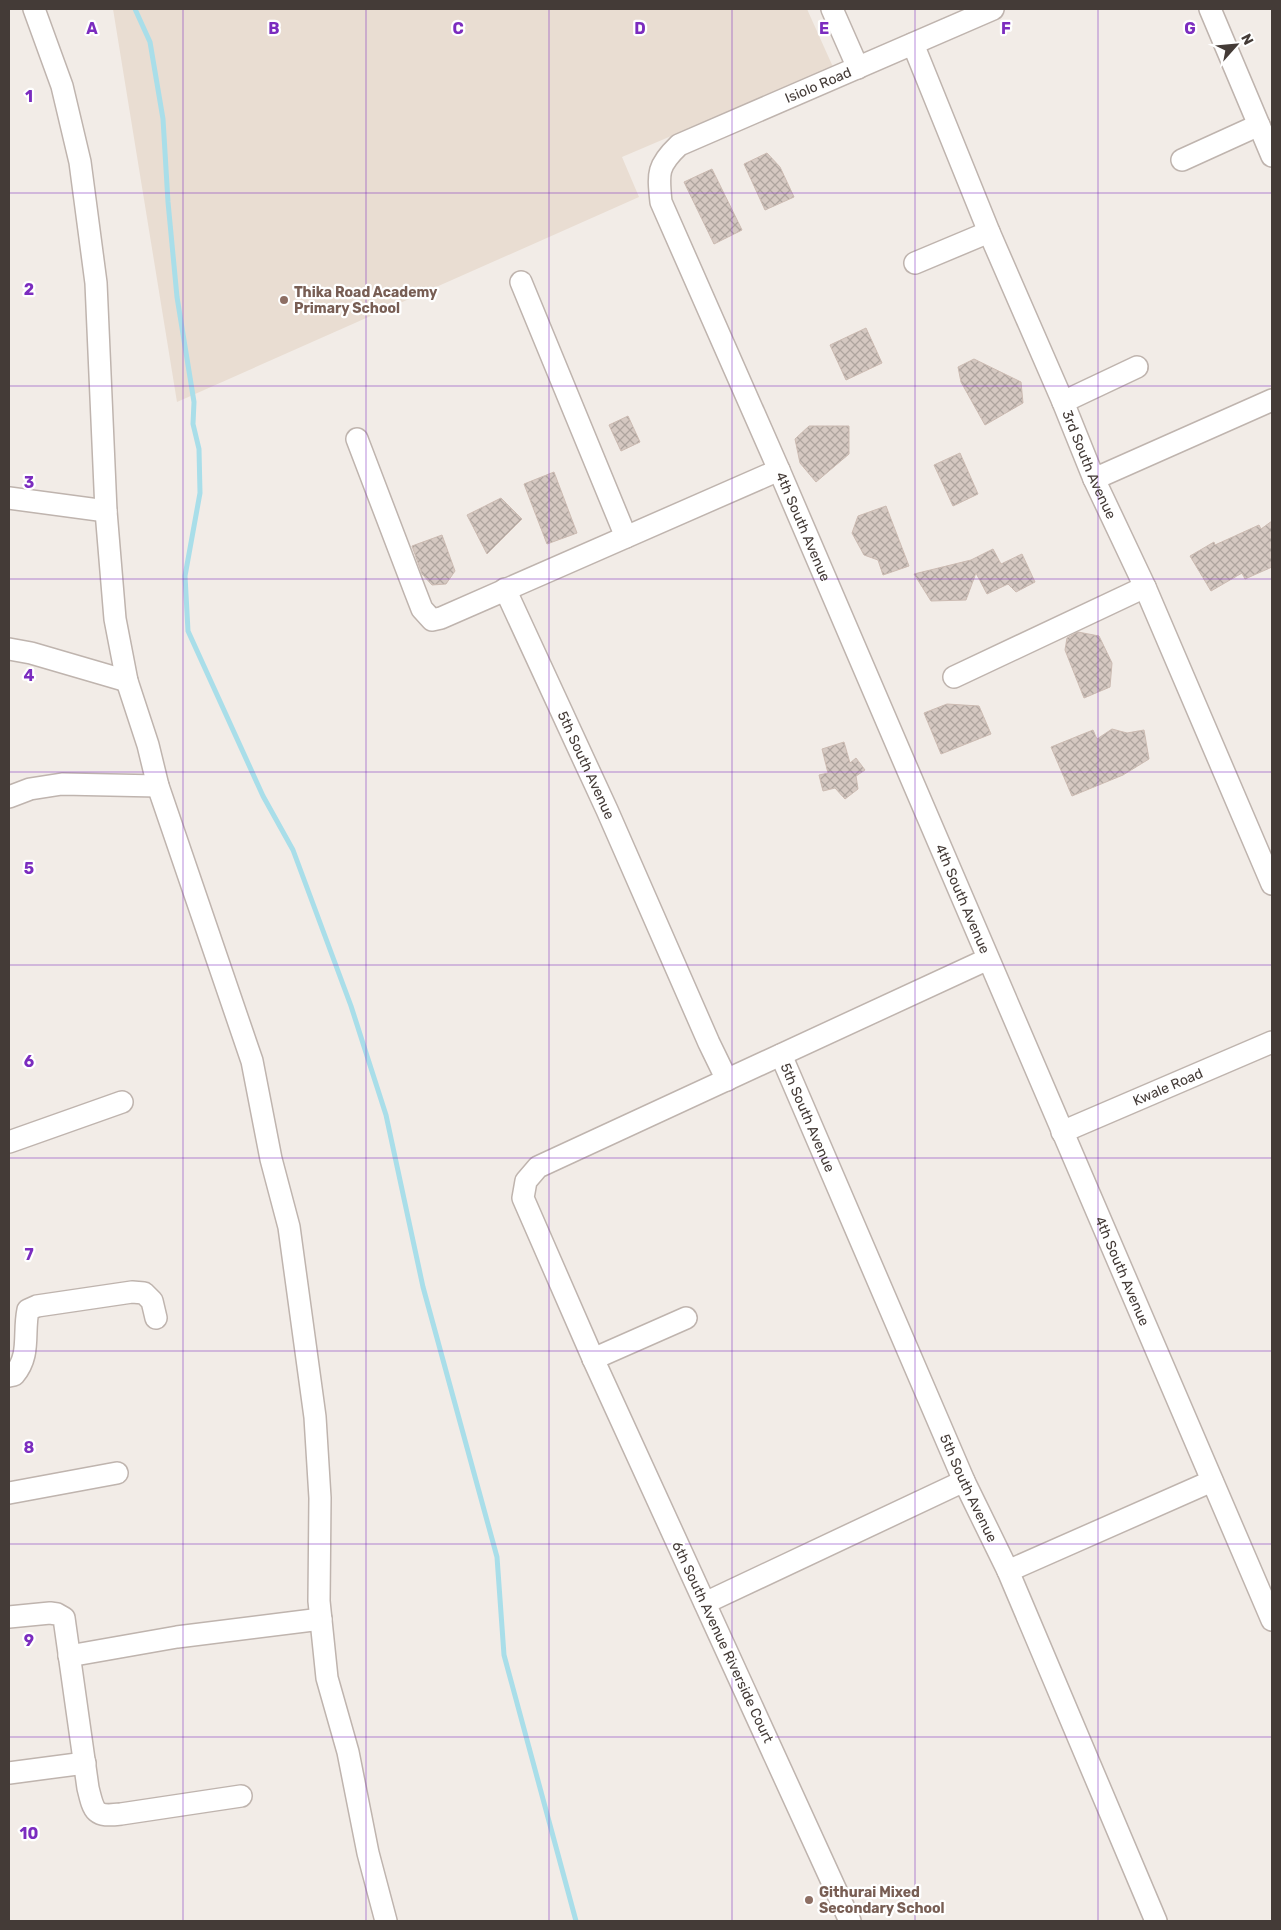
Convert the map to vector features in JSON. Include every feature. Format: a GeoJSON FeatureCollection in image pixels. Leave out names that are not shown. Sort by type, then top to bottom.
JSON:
{"type":"FeatureCollection","features":[{"type":"Feature","properties":{"kind":"street"},"geometry":{"type":"LineString","coordinates":[[34,9],[62,86],[80,162],[96,283],[106,511],[115,619],[127,681],[148,745],[158,786],[252,1061],[271,1159],[289,1227],[315,1417],[320,1498],[319,1601],[327,1678],[348,1752],[368,1853],[386,1921]]}},
{"type":"Feature","properties":{"kind":"street"},"geometry":{"type":"LineString","coordinates":[[832,9],[858,68]]}},
{"type":"Feature","properties":{"kind":"street","name":"Isiolo Road"},"geometry":{"type":"LineString","coordinates":[[658,177],[666,158],[679,145],[993,9]]}},
{"type":"Feature","properties":{"kind":"street"},"geometry":{"type":"LineString","coordinates":[[1210,9],[1272,156]]}},
{"type":"Feature","properties":{"kind":"street","name":"3rd South Avenue"},"geometry":{"type":"LineString","coordinates":[[913,44],[989,232],[1063,402],[1094,479],[1145,587],[1272,884]]}},
{"type":"Feature","properties":{"kind":"street"},"geometry":{"type":"LineString","coordinates":[[1182,160],[1259,125]]}},
{"type":"Feature","properties":{"kind":"street","name":"4th South Avenue"},"geometry":{"type":"LineString","coordinates":[[658,177],[661,202],[779,470],[1272,1620]]}},
{"type":"Feature","properties":{"kind":"street"},"geometry":{"type":"LineString","coordinates":[[915,264],[989,232]]}},
{"type":"Feature","properties":{"kind":"street"},"geometry":{"type":"LineString","coordinates":[[522,282],[626,537]]}},
{"type":"Feature","properties":{"kind":"street"},"geometry":{"type":"LineString","coordinates":[[1063,402],[1137,367]]}},
{"type":"Feature","properties":{"kind":"street"},"geometry":{"type":"LineString","coordinates":[[1094,479],[1272,400]]}},
{"type":"Feature","properties":{"kind":"street"},"geometry":{"type":"LineString","coordinates":[[357,439],[422,609],[432,620],[441,618],[779,470]]}},
{"type":"Feature","properties":{"kind":"street"},"geometry":{"type":"LineString","coordinates":[[9,498],[106,511]]}},
{"type":"Feature","properties":{"kind":"street"},"geometry":{"type":"LineString","coordinates":[[954,677],[1145,587]]}},
{"type":"Feature","properties":{"kind":"street","name":"5th South Avenue"},"geometry":{"type":"LineString","coordinates":[[505,589],[607,810],[708,1043],[727,1080]]}},
{"type":"Feature","properties":{"kind":"street"},"geometry":{"type":"LineString","coordinates":[[9,649],[31,653],[127,681]]}},
{"type":"Feature","properties":{"kind":"street"},"geometry":{"type":"LineString","coordinates":[[9,797],[30,789],[54,785],[158,786]]}},
{"type":"Feature","properties":{"kind":"street","name":"6th South Avenue Riverside Court"},"geometry":{"type":"LineString","coordinates":[[850,1921],[594,1361],[523,1198],[526,1181],[538,1167],[988,959]]}},
{"type":"Feature","properties":{"kind":"street","name":"Kwale Road"},"geometry":{"type":"LineString","coordinates":[[1062,1132],[1272,1042]]}},
{"type":"Feature","properties":{"kind":"street","name":"5th South Avenue"},"geometry":{"type":"LineString","coordinates":[[781,1055],[964,1481],[1008,1571],[1156,1921]]}},
{"type":"Feature","properties":{"kind":"street"},"geometry":{"type":"LineString","coordinates":[[9,1142],[122,1102]]}},
{"type":"Feature","properties":{"kind":"street"},"geometry":{"type":"LineString","coordinates":[[9,1376],[14,1376],[21,1367],[27,1337],[26,1321],[28,1310],[37,1306],[132,1292],[144,1293],[152,1301],[156,1318]]}},
{"type":"Feature","properties":{"kind":"street"},"geometry":{"type":"LineString","coordinates":[[594,1361],[686,1318]]}},
{"type":"Feature","properties":{"kind":"street"},"geometry":{"type":"LineString","coordinates":[[9,1493],[117,1474]]}},
{"type":"Feature","properties":{"kind":"street"},"geometry":{"type":"LineString","coordinates":[[705,1603],[964,1481]]}},
{"type":"Feature","properties":{"kind":"street"},"geometry":{"type":"LineString","coordinates":[[1008,1571],[1212,1481]]}},
{"type":"Feature","properties":{"kind":"street"},"geometry":{"type":"LineString","coordinates":[[9,1617],[50,1613],[64,1618],[85,1763],[92,1805],[96,1811],[105,1816],[241,1796]]}},
{"type":"Feature","properties":{"kind":"street"},"geometry":{"type":"LineString","coordinates":[[70,1656],[176,1637],[321,1619]]}},
{"type":"Feature","properties":{"kind":"street"},"geometry":{"type":"LineString","coordinates":[[9,1773],[85,1763]]}},
{"type":"Feature","properties":{"kind":"shaded area","name":"Thika Road Academy Primary School"},"geometry":{"type":"Polygon","coordinates":[[[113,9],[807,9],[833,67],[622,157],[639,197],[177,402],[113,9]]]}},
{"type":"Feature","properties":{"kind":"building"},"geometry":{"type":"Polygon","coordinates":[[[767,153],[780,167],[794,197],[765,210],[744,164],[767,153]]]}},
{"type":"Feature","properties":{"kind":"building"},"geometry":{"type":"Polygon","coordinates":[[[712,169],[742,230],[714,244],[684,182],[712,169]]]}},
{"type":"Feature","properties":{"kind":"building"},"geometry":{"type":"Polygon","coordinates":[[[866,328],[882,363],[846,380],[830,345],[866,328]]]}},
{"type":"Feature","properties":{"kind":"building"},"geometry":{"type":"Polygon","coordinates":[[[974,359],[1021,382],[1023,403],[985,425],[961,382],[958,367],[974,359]]]}},
{"type":"Feature","properties":{"kind":"building"},"geometry":{"type":"Polygon","coordinates":[[[628,416],[640,442],[621,451],[609,425],[628,416]]]}},
{"type":"Feature","properties":{"kind":"building"},"geometry":{"type":"Polygon","coordinates":[[[809,426],[849,426],[849,454],[816,482],[800,463],[795,439],[809,426]]]}},
{"type":"Feature","properties":{"kind":"building"},"geometry":{"type":"Polygon","coordinates":[[[960,453],[978,494],[953,506],[934,465],[960,453]]]}},
{"type":"Feature","properties":{"kind":"building"},"geometry":{"type":"Polygon","coordinates":[[[554,472],[577,533],[547,544],[524,484],[554,472]]]}},
{"type":"Feature","properties":{"kind":"building"},"geometry":{"type":"Polygon","coordinates":[[[501,498],[522,519],[487,554],[467,515],[501,498]]]}},
{"type":"Feature","properties":{"kind":"building"},"geometry":{"type":"Polygon","coordinates":[[[886,506],[909,566],[883,575],[878,560],[864,555],[852,533],[858,516],[886,506]]]}},
{"type":"Feature","properties":{"kind":"building"},"geometry":{"type":"Polygon","coordinates":[[[1272,521],[1272,567],[1245,579],[1242,573],[1211,591],[1190,556],[1214,542],[1215,545],[1259,525],[1261,529],[1272,521]]]}},
{"type":"Feature","properties":{"kind":"building"},"geometry":{"type":"Polygon","coordinates":[[[442,535],[455,571],[446,584],[432,585],[422,574],[412,546],[442,535]]]}},
{"type":"Feature","properties":{"kind":"building"},"geometry":{"type":"Polygon","coordinates":[[[993,549],[1001,564],[1022,554],[1035,582],[1016,592],[1008,584],[987,594],[976,573],[966,600],[931,601],[914,574],[971,560],[993,549]]]}},
{"type":"Feature","properties":{"kind":"building"},"geometry":{"type":"Polygon","coordinates":[[[1078,632],[1099,636],[1112,663],[1110,687],[1084,698],[1065,650],[1067,638],[1078,632]]]}},
{"type":"Feature","properties":{"kind":"building"},"geometry":{"type":"Polygon","coordinates":[[[947,704],[979,706],[991,734],[941,754],[924,713],[947,704]]]}},
{"type":"Feature","properties":{"kind":"building"},"geometry":{"type":"Polygon","coordinates":[[[1112,729],[1127,733],[1144,730],[1149,759],[1123,775],[1072,796],[1051,747],[1093,730],[1097,739],[1112,729]]]}},
{"type":"Feature","properties":{"kind":"building"},"geometry":{"type":"Polygon","coordinates":[[[844,742],[850,763],[856,758],[865,770],[856,776],[858,789],[845,799],[835,788],[823,791],[819,775],[828,773],[822,749],[844,742]]]}},
{"type":"Feature","properties":{"kind":"waterway"},"geometry":{"type":"LineString","coordinates":[[135,9],[150,42],[163,119],[168,202],[177,297],[194,402],[193,424],[199,449],[200,493],[185,576],[188,631],[263,796],[293,850],[351,1006],[386,1115],[423,1287],[497,1557],[504,1655],[576,1921]]}},
{"type":"Feature","properties":{"kind":"place","name":"Thika Road Academy Primary School"},"geometry":{"type":"Point","coordinates":[284,300]}},
{"type":"Feature","properties":{"kind":"place","name":"Githurai Mixed Secondary School"},"geometry":{"type":"Point","coordinates":[809,1900]}}]}
